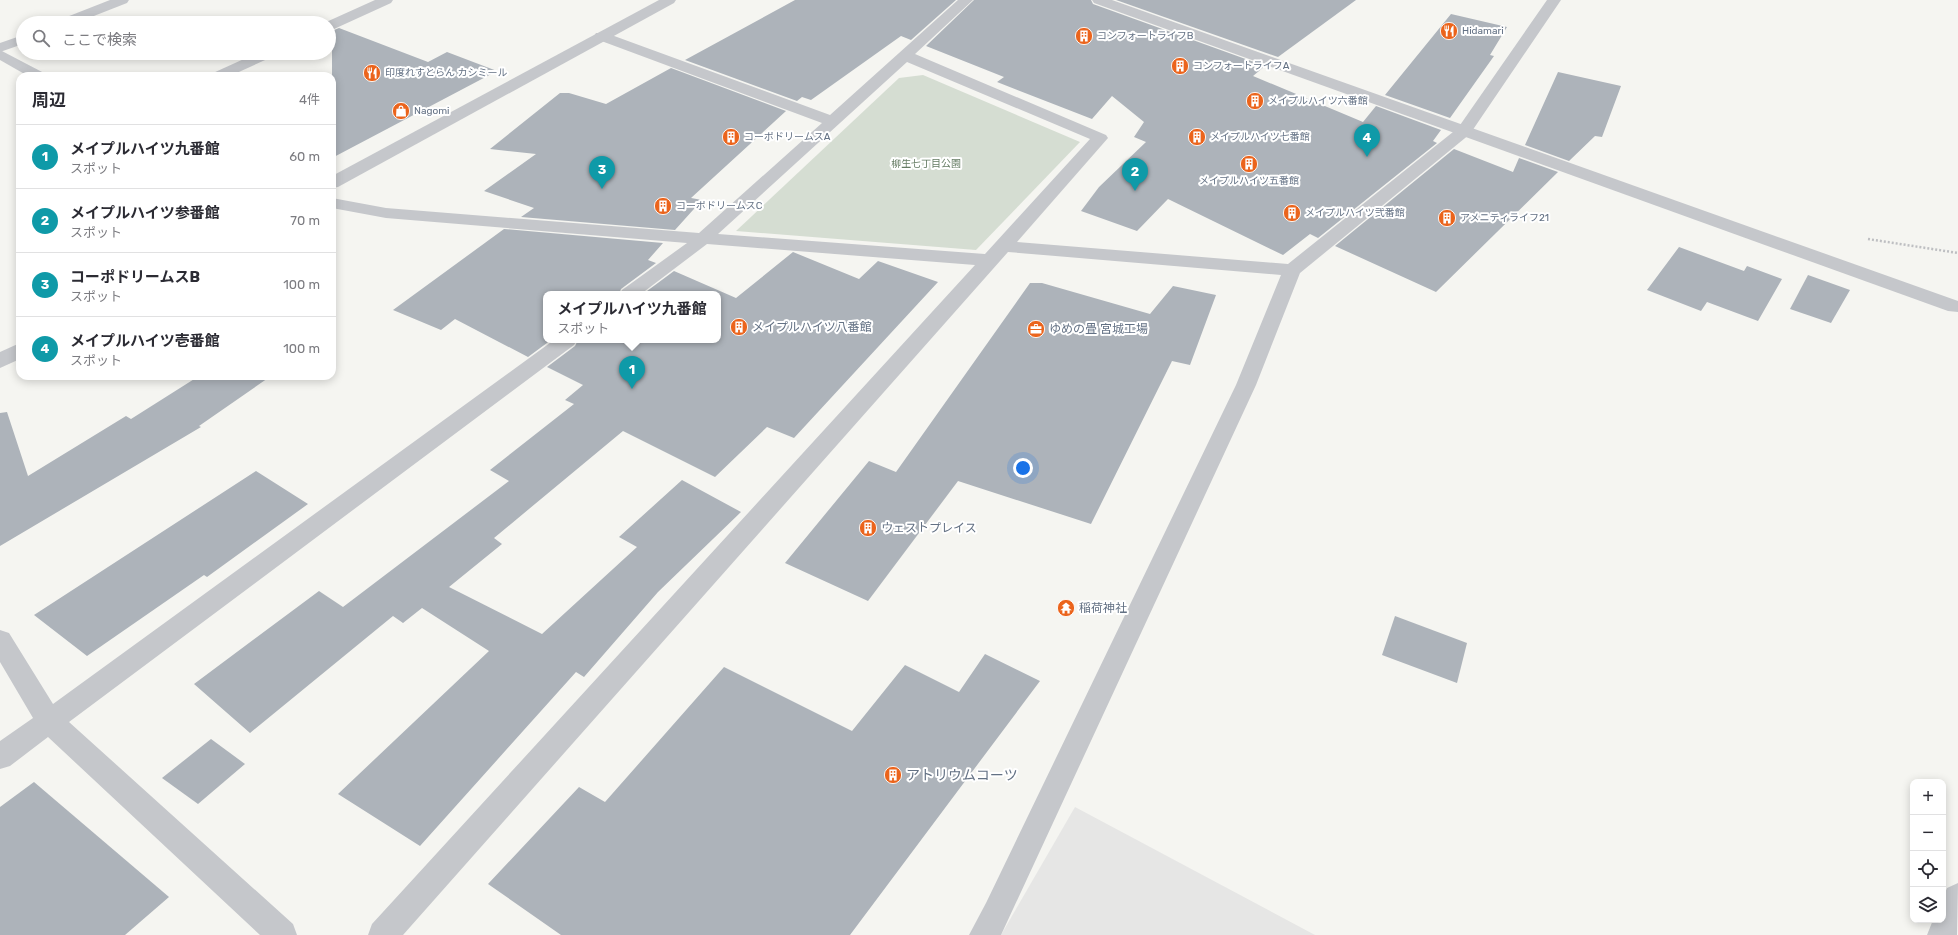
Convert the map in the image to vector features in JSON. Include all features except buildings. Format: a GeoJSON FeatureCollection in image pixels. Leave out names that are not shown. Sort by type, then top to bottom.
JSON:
{"type":"FeatureCollection","features":[{"type":"Feature","properties":{"kind":"street"},"geometry":{"type":"LineString","coordinates":[[82,16],[122,0]]}},
{"type":"Feature","properties":{"kind":"street"},"geometry":{"type":"LineString","coordinates":[[336,23],[386,0]]}},
{"type":"Feature","properties":{"kind":"street"},"geometry":{"type":"LineString","coordinates":[[336,181],[669,0]]}},
{"type":"Feature","properties":{"kind":"street"},"geometry":{"type":"LineString","coordinates":[[633,291],[703,239],[966,0]]}},
{"type":"Feature","properties":{"kind":"street"},"geometry":{"type":"LineString","coordinates":[[1099,0],[1957,307]]}},
{"type":"Feature","properties":{"kind":"street"},"geometry":{"type":"LineString","coordinates":[[984,935],[997,914],[1246,385],[1292,270],[1464,131],[1554,0]]}},
{"type":"Feature","properties":{"kind":"street"},"geometry":{"type":"LineString","coordinates":[[601,36],[832,121]]}},
{"type":"Feature","properties":{"kind":"street"},"geometry":{"type":"LineString","coordinates":[[0,48],[16,42]]}},
{"type":"Feature","properties":{"kind":"street"},"geometry":{"type":"LineString","coordinates":[[0,54],[32,72]]}},
{"type":"Feature","properties":{"kind":"street"},"geometry":{"type":"LineString","coordinates":[[383,935],[1100,138],[906,56]]}},
{"type":"Feature","properties":{"kind":"street"},"geometry":{"type":"LineString","coordinates":[[227,72],[253,60]]}},
{"type":"Feature","properties":{"kind":"street"},"geometry":{"type":"LineString","coordinates":[[336,204],[386,213],[856,252],[995,253],[1292,270]]}},
{"type":"Feature","properties":{"kind":"street"},"geometry":{"type":"LineString","coordinates":[[0,757],[563,343]]}},
{"type":"Feature","properties":{"kind":"street"},"geometry":{"type":"LineString","coordinates":[[0,361],[16,352]]}},
{"type":"Feature","properties":{"kind":"street"},"geometry":{"type":"LineString","coordinates":[[0,640],[49,721],[282,935]]}},
{"type":"Feature","properties":{"kind":"street"},"geometry":{"type":"LineString","coordinates":[[1942,935],[1958,898]]}},
{"type":"Feature","properties":{"kind":"shaded area"},"geometry":{"type":"Polygon","coordinates":[[[1075,807],[1315,935],[1001,935],[1075,807]]]}},
{"type":"Feature","properties":{"kind":"green space","name":"柳生七丁目公園"},"geometry":{"type":"Polygon","coordinates":[[[923,75],[1080,142],[976,250],[736,231],[899,78],[923,75]]]}},
{"type":"Feature","properties":{"kind":"place","name":"Hidamari"},"geometry":{"type":"Point","coordinates":[1449,31]}},
{"type":"Feature","properties":{"kind":"place","name":"コンフォートライフB"},"geometry":{"type":"Point","coordinates":[1084,36]}},
{"type":"Feature","properties":{"kind":"place","name":"コンフォートライフA"},"geometry":{"type":"Point","coordinates":[1180,66]}},
{"type":"Feature","properties":{"kind":"place","name":"印度れすとらん カシミール"},"geometry":{"type":"Point","coordinates":[372,73]}},
{"type":"Feature","properties":{"kind":"place","name":"メイプルハイツ六番館"},"geometry":{"type":"Point","coordinates":[1255,101]}},
{"type":"Feature","properties":{"kind":"place","name":"Nagomi"},"geometry":{"type":"Point","coordinates":[401,111]}},
{"type":"Feature","properties":{"kind":"place","name":"コーポドリームスA"},"geometry":{"type":"Point","coordinates":[731,137]}},
{"type":"Feature","properties":{"kind":"place","name":"メイプルハイツ七番館"},"geometry":{"type":"Point","coordinates":[1197,137]}},
{"type":"Feature","properties":{"kind":"place","name":"メイプルハイツ壱番館"},"geometry":{"type":"Point","coordinates":[1367,157]}},
{"type":"Feature","properties":{"kind":"place","name":"メイプルハイツ五番館"},"geometry":{"type":"Point","coordinates":[1249,164]}},
{"type":"Feature","properties":{"kind":"place","name":"コーポドリームスB"},"geometry":{"type":"Point","coordinates":[602,189]}},
{"type":"Feature","properties":{"kind":"place","name":"メイプルハイツ参番館"},"geometry":{"type":"Point","coordinates":[1135,191]}},
{"type":"Feature","properties":{"kind":"place","name":"コーポドリームスC"},"geometry":{"type":"Point","coordinates":[663,206]}},
{"type":"Feature","properties":{"kind":"place","name":"メイプルハイツ弐番館"},"geometry":{"type":"Point","coordinates":[1292,213]}},
{"type":"Feature","properties":{"kind":"place","name":"アメニティライフ21"},"geometry":{"type":"Point","coordinates":[1447,218]}},
{"type":"Feature","properties":{"kind":"place","name":"メイプルハイツ八番館"},"geometry":{"type":"Point","coordinates":[739,327]}},
{"type":"Feature","properties":{"kind":"place","name":"ゆめの畳 宮城工場"},"geometry":{"type":"Point","coordinates":[1036,329]}},
{"type":"Feature","properties":{"kind":"place","name":"メイプルハイツ九番館"},"geometry":{"type":"Point","coordinates":[632,389]}},
{"type":"Feature","properties":{"kind":"place","name":"ウェストプレイス"},"geometry":{"type":"Point","coordinates":[868,528]}},
{"type":"Feature","properties":{"kind":"place","name":"稲荷神社"},"geometry":{"type":"Point","coordinates":[1066,608]}},
{"type":"Feature","properties":{"kind":"place","name":"アトリウムコーツ"},"geometry":{"type":"Point","coordinates":[893,775]}}]}
